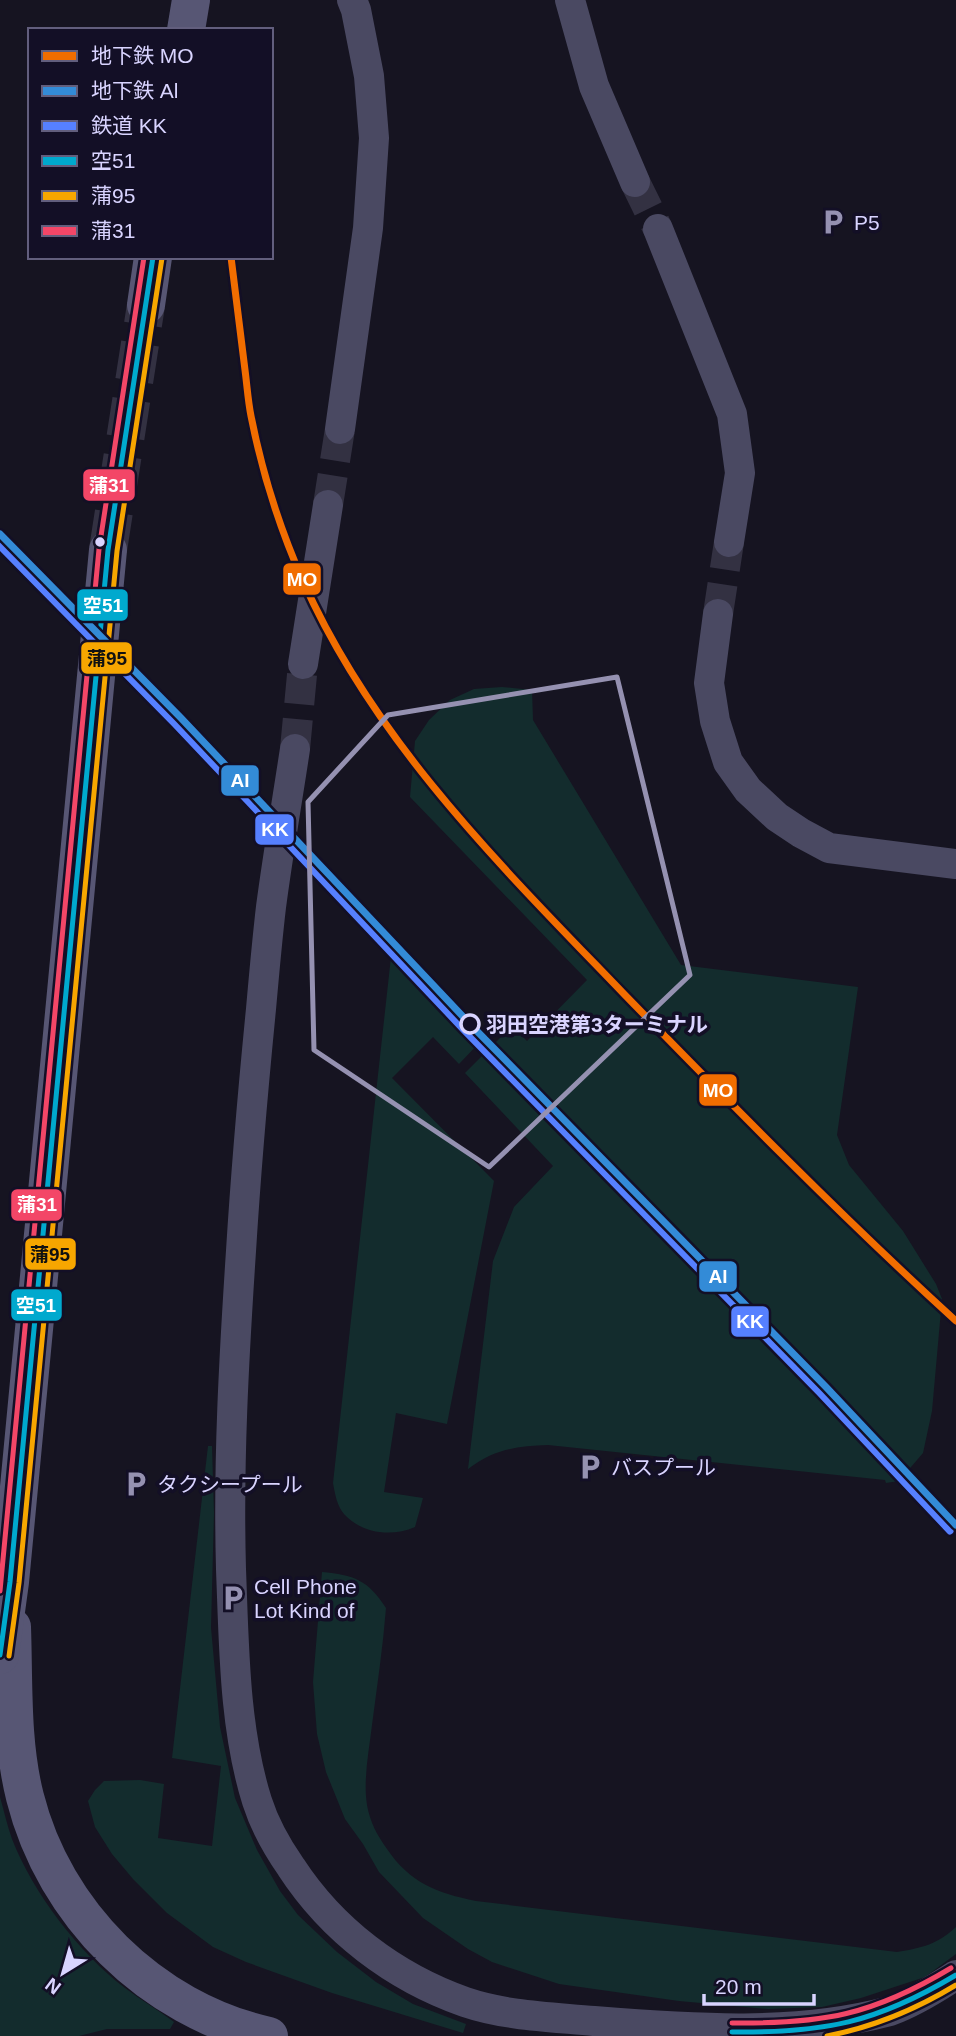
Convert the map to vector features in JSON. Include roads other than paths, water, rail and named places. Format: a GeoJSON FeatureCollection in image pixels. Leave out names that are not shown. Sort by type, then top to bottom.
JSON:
{"type":"FeatureCollection","features":[{"type":"Feature","properties":{"kind":"street"},"geometry":{"type":"LineString","coordinates":[[186,28],[191,0]]}},
{"type":"Feature","properties":{"kind":"street"},"geometry":{"type":"LineString","coordinates":[[340,429],[368,228],[374,138],[369,76],[352,0]]}},
{"type":"Feature","properties":{"kind":"street"},"geometry":{"type":"LineString","coordinates":[[570,0],[594,86],[635,182]]}},
{"type":"Feature","properties":{"kind":"street"},"geometry":{"type":"LineString","coordinates":[[658,229],[732,414],[740,472],[729,542]]}},
{"type":"Feature","properties":{"kind":"street"},"geometry":{"type":"LineString","coordinates":[[146,305],[153,259]]}},
{"type":"Feature","properties":{"kind":"street"},"geometry":{"type":"LineString","coordinates":[[303,664],[328,505]]}},
{"type":"Feature","properties":{"kind":"street"},"geometry":{"type":"LineString","coordinates":[[0,1655],[10,1583],[108,550]]}},
{"type":"Feature","properties":{"kind":"street"},"geometry":{"type":"LineString","coordinates":[[718,614],[709,683],[715,721],[728,762],[748,790],[777,817],[830,848],[956,864]]}},
{"type":"Feature","properties":{"kind":"street"},"geometry":{"type":"LineString","coordinates":[[295,749],[271,910],[248,1144],[232,1387],[229,1491],[233,1625],[243,1740],[258,1805],[279,1848],[302,1884],[327,1914],[354,1940],[390,1965],[432,1988],[468,2003],[531,2016],[732,2032],[803,2032],[859,2021],[891,2011],[956,1975]]}},
{"type":"Feature","properties":{"kind":"street"},"geometry":{"type":"LineString","coordinates":[[10,1583],[20,1772],[33,1823],[56,1875],[93,1929],[115,1953],[151,1983],[206,2014],[243,2030],[269,2036]]}},
{"type":"Feature","properties":{"kind":"tunnel"},"geometry":{"type":"LineString","coordinates":[[635,182],[658,229]]}},
{"type":"Feature","properties":{"kind":"tunnel"},"geometry":{"type":"LineString","coordinates":[[108,550],[146,305]]}},
{"type":"Feature","properties":{"kind":"tunnel"},"geometry":{"type":"LineString","coordinates":[[328,505],[340,429]]}},
{"type":"Feature","properties":{"kind":"tunnel"},"geometry":{"type":"LineString","coordinates":[[718,614],[729,542]]}},
{"type":"Feature","properties":{"kind":"tunnel"},"geometry":{"type":"LineString","coordinates":[[295,749],[303,664]]}},
{"type":"Feature","properties":{"kind":"metro line","name":"MO"},"geometry":{"type":"LineString","coordinates":[[231,259],[250,410],[272,500],[303,581],[333,640],[367,696],[404,750],[445,801],[533,899],[787,1160],[956,1321]]}},
{"type":"Feature","properties":{"kind":"metro line","name":"Al"},"geometry":{"type":"LineString","coordinates":[[0,534],[181,718],[470,1024],[826,1387],[956,1525]]}},
{"type":"Feature","properties":{"kind":"rail line","name":"KK"},"geometry":{"type":"LineString","coordinates":[[0,546],[175,724],[464,1030],[820,1393],[950,1531]]}},
{"type":"Feature","properties":{"kind":"place","name":"P5"},"geometry":{"type":"Point","coordinates":[833,222]}},
{"type":"Feature","properties":{"kind":"place","name":"羽田空港第3ターミナル"},"geometry":{"type":"Point","coordinates":[470,1024]}},
{"type":"Feature","properties":{"kind":"place","name":"バスプール"},"geometry":{"type":"Point","coordinates":[590,1467]}},
{"type":"Feature","properties":{"kind":"place","name":"タクシープール"},"geometry":{"type":"Point","coordinates":[136,1484]}},
{"type":"Feature","properties":{"kind":"place","name":"Cell Phone Lot Kind of"},"geometry":{"type":"Point","coordinates":[233,1598]}}]}
